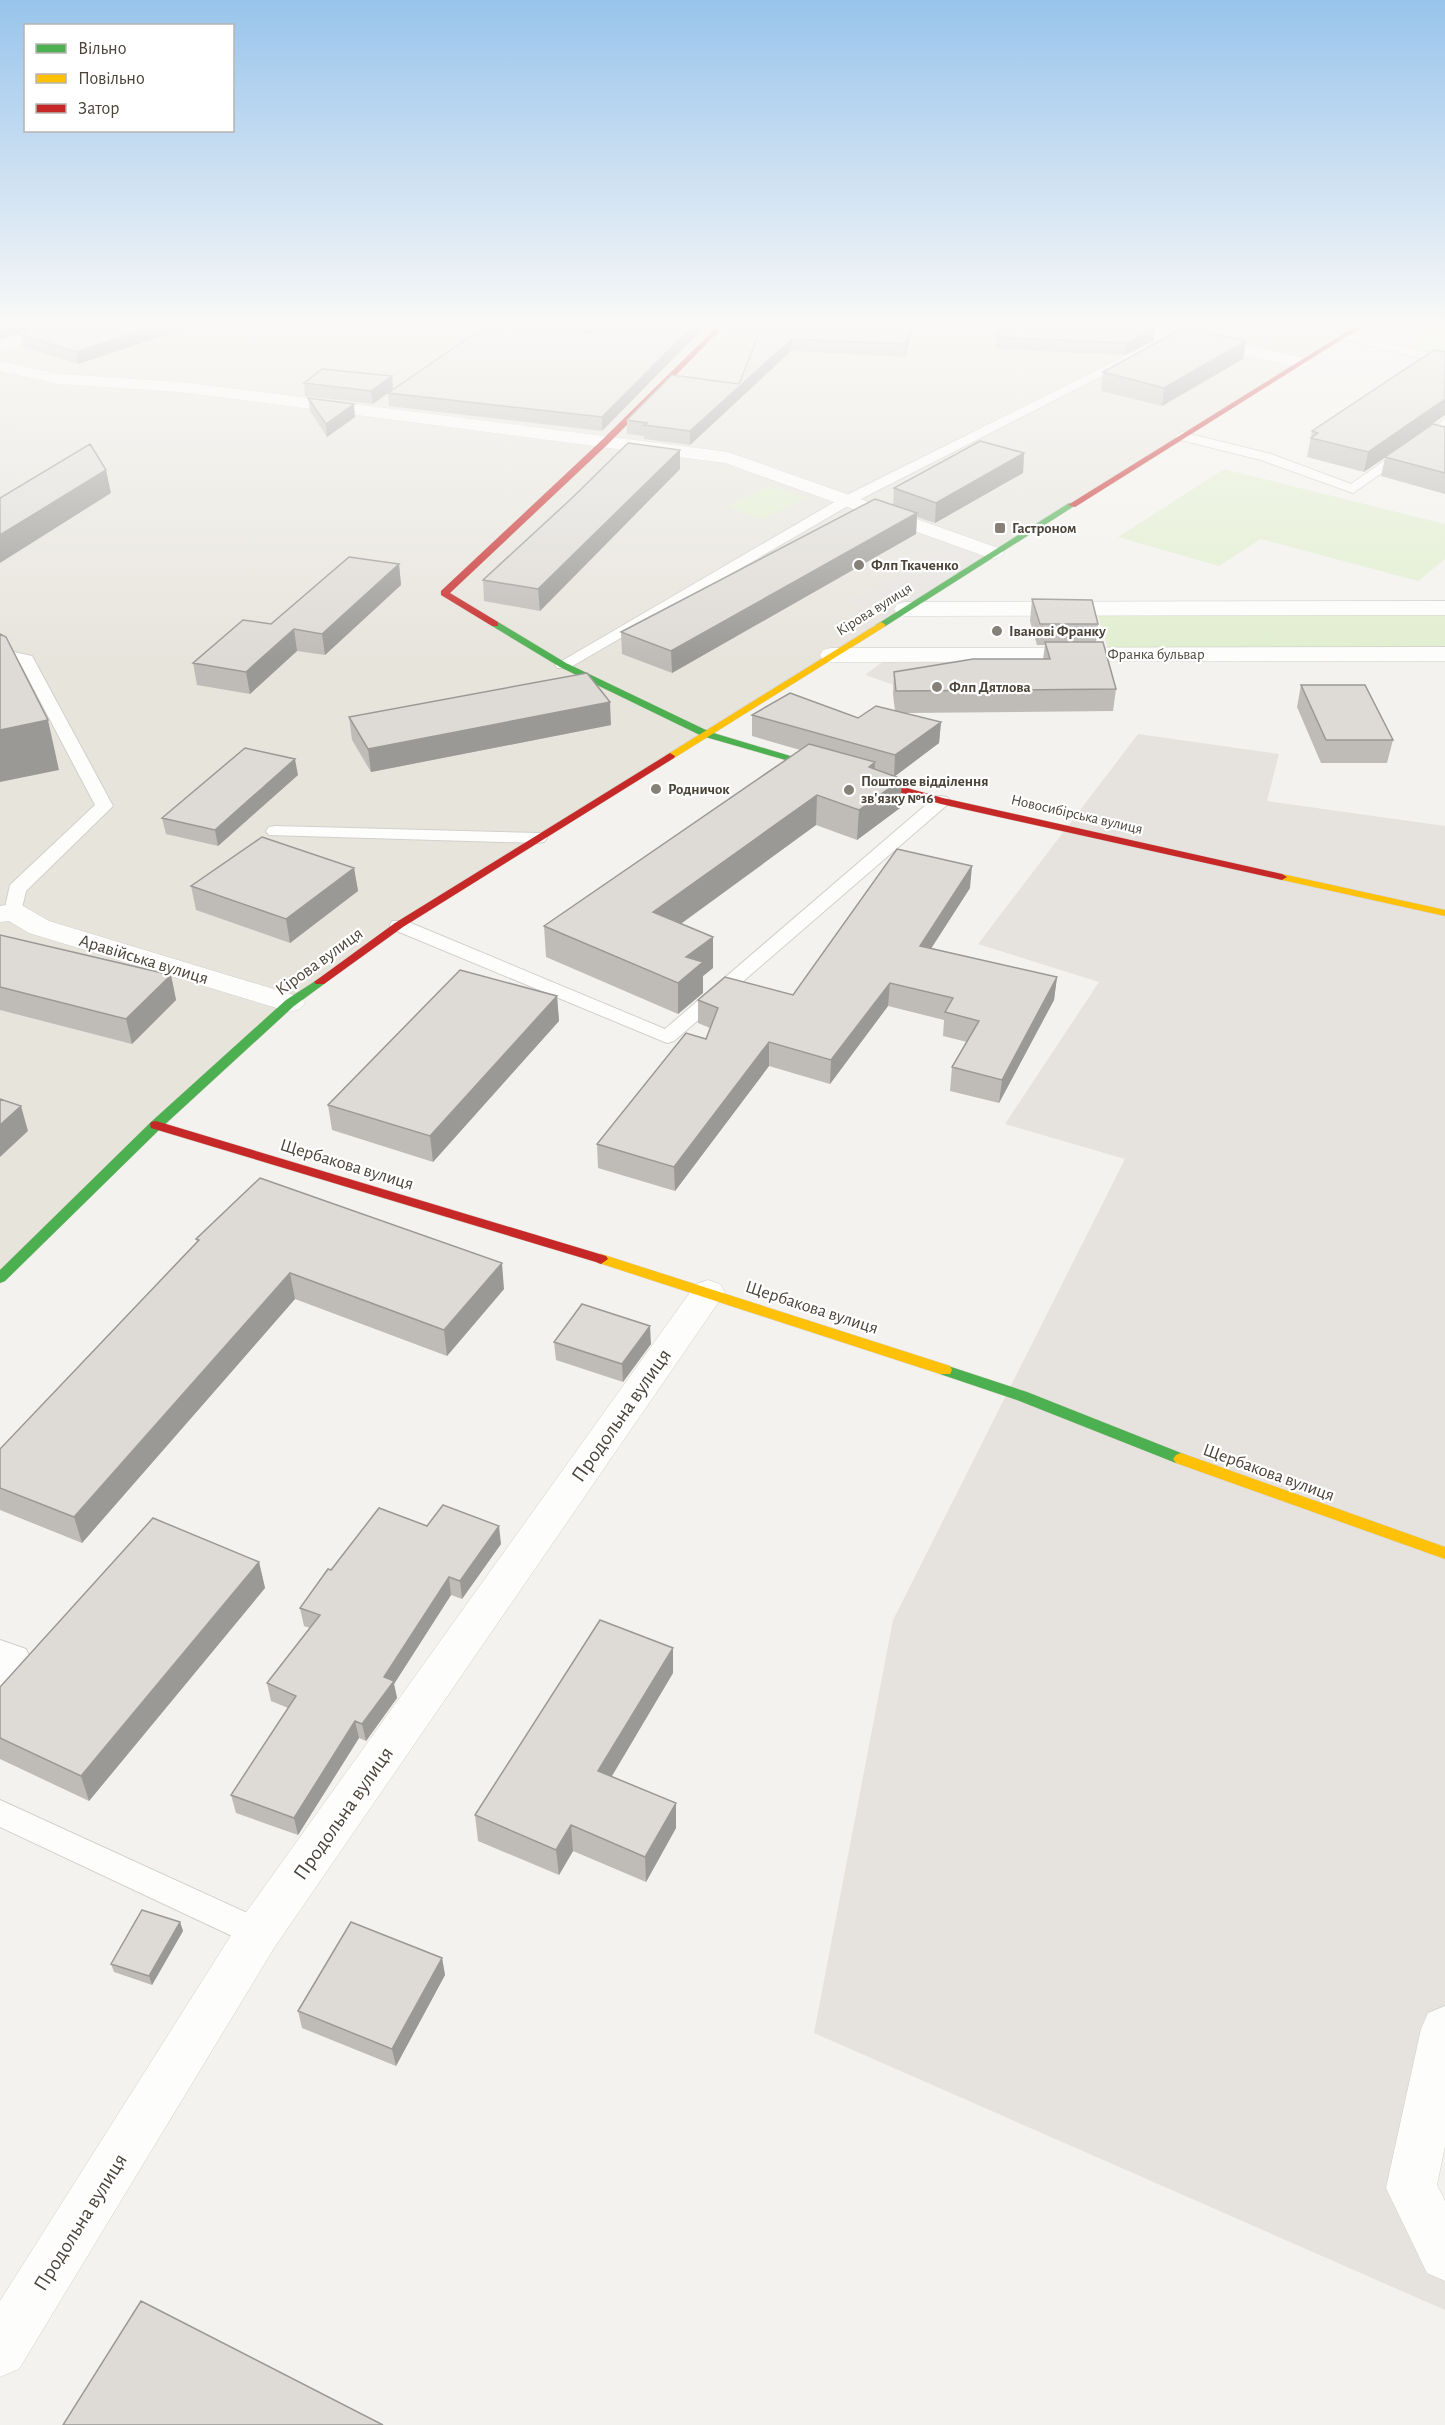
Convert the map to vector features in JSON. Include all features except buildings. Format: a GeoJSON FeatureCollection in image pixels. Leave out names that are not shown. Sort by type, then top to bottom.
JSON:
{"type":"FeatureCollection","features":[{"type":"Feature","properties":{"kind":"street"},"geometry":{"type":"LineString","coordinates":[[559,436],[728,458],[994,553]]}},
{"type":"Feature","properties":{"kind":"street"},"geometry":{"type":"LineString","coordinates":[[612,436],[444,593],[563,665],[705,734]]}},
{"type":"Feature","properties":{"kind":"street","name":"Кірова вулиця"},"geometry":{"type":"LineString","coordinates":[[0,1278],[156,1125],[290,1003],[399,925],[1182,436]]}},
{"type":"Feature","properties":{"kind":"street"},"geometry":{"type":"LineString","coordinates":[[905,609],[1445,608]]}},
{"type":"Feature","properties":{"kind":"street","name":"Франка бульвар"},"geometry":{"type":"LineString","coordinates":[[831,655],[1445,654]]}},
{"type":"Feature","properties":{"kind":"street","name":"Новосибірська вулиця"},"geometry":{"type":"LineString","coordinates":[[705,734],[941,801],[1445,914]]}},
{"type":"Feature","properties":{"kind":"street","name":"Аравійська вулиця"},"geometry":{"type":"LineString","coordinates":[[7,913],[39,927],[290,1003]]}},
{"type":"Feature","properties":{"kind":"street","name":"Щербакова вулиця"},"geometry":{"type":"LineString","coordinates":[[156,1125],[708,1292],[1022,1396],[1158,1451],[1445,1553]]}},
{"type":"Feature","properties":{"kind":"street","name":"Продольна вулиця"},"geometry":{"type":"LineString","coordinates":[[0,2350],[258,1934],[708,1292]]}},
{"type":"Feature","properties":{"kind":"street"},"geometry":{"type":"LineString","coordinates":[[1445,2029],[1411,2188],[1445,2255]]}},
{"type":"Feature","properties":{"kind":"lane"},"geometry":{"type":"LineString","coordinates":[[563,665],[848,500],[975,436]]}},
{"type":"Feature","properties":{"kind":"lane"},"geometry":{"type":"LineString","coordinates":[[1183,436],[1266,458],[1353,489],[1427,436]]}},
{"type":"Feature","properties":{"kind":"lane"},"geometry":{"type":"LineString","coordinates":[[0,654],[26,659],[104,807],[17,889],[7,913]]}},
{"type":"Feature","properties":{"kind":"lane"},"geometry":{"type":"LineString","coordinates":[[399,925],[667,1037],[941,801]]}},
{"type":"Feature","properties":{"kind":"lane"},"geometry":{"type":"LineString","coordinates":[[275,831],[537,838]]}},
{"type":"Feature","properties":{"kind":"lane"},"geometry":{"type":"LineString","coordinates":[[0,1651],[15,1657],[0,1675]]}},
{"type":"Feature","properties":{"kind":"lane"},"geometry":{"type":"LineString","coordinates":[[0,1813],[258,1934]]}},
{"type":"Feature","properties":{"kind":"shaded area"},"geometry":{"type":"Polygon","coordinates":[[[0,436],[1183,436],[399,925],[290,1003],[0,1278],[0,436]]]}},
{"type":"Feature","properties":{"kind":"shaded area"},"geometry":{"type":"Polygon","coordinates":[[[0,436],[25,436],[73,450],[0,486],[0,436]]]}},
{"type":"Feature","properties":{"kind":"shaded area"},"geometry":{"type":"Polygon","coordinates":[[[948,546],[988,558],[886,621],[854,601],[948,546]]]}},
{"type":"Feature","properties":{"kind":"shaded area"},"geometry":{"type":"Polygon","coordinates":[[[892,655],[973,655],[923,695],[865,675],[892,655]]]}},
{"type":"Feature","properties":{"kind":"shaded area"},"geometry":{"type":"Polygon","coordinates":[[[1138,734],[1279,754],[1267,801],[1445,826],[1445,2029],[1411,2188],[1445,2255],[1445,2310],[814,2033],[893,1620],[1125,1159],[1005,1124],[1099,982],[978,944],[1138,734]]]}},
{"type":"Feature","properties":{"kind":"green space"},"geometry":{"type":"Polygon","coordinates":[[[1224,469],[1445,524],[1445,559],[1418,581],[1261,539],[1219,566],[1118,537],[1224,469]]]}},
{"type":"Feature","properties":{"kind":"green space"},"geometry":{"type":"Polygon","coordinates":[[[769,486],[806,498],[763,519],[727,507],[769,486]]]}},
{"type":"Feature","properties":{"kind":"green space"},"geometry":{"type":"Polygon","coordinates":[[[1445,608],[1445,654],[1110,655],[1096,610],[1445,608]]]}},
{"type":"Feature","properties":{"kind":"traffic: fast"},"geometry":{"type":"LineString","coordinates":[[881,625],[1072,505]]}},
{"type":"Feature","properties":{"kind":"traffic: fast"},"geometry":{"type":"LineString","coordinates":[[495,624],[563,665],[706,734],[842,773]]}},
{"type":"Feature","properties":{"kind":"traffic: fast"},"geometry":{"type":"LineString","coordinates":[[0,1278],[156,1125],[290,1003],[320,982]]}},
{"type":"Feature","properties":{"kind":"traffic: fast"},"geometry":{"type":"LineString","coordinates":[[945,1370],[1022,1396],[1181,1459]]}},
{"type":"Feature","properties":{"kind":"traffic: slow"},"geometry":{"type":"LineString","coordinates":[[670,756],[881,625]]}},
{"type":"Feature","properties":{"kind":"traffic: slow"},"geometry":{"type":"LineString","coordinates":[[1282,877],[1445,913]]}},
{"type":"Feature","properties":{"kind":"traffic: slow"},"geometry":{"type":"LineString","coordinates":[[601,1259],[945,1370]]}},
{"type":"Feature","properties":{"kind":"traffic: slow"},"geometry":{"type":"LineString","coordinates":[[1181,1459],[1445,1553]]}},
{"type":"Feature","properties":{"kind":"traffic: jam"},"geometry":{"type":"LineString","coordinates":[[495,624],[444,593],[611,436]]}},
{"type":"Feature","properties":{"kind":"traffic: jam"},"geometry":{"type":"LineString","coordinates":[[1072,505],[1183,436]]}},
{"type":"Feature","properties":{"kind":"traffic: jam"},"geometry":{"type":"LineString","coordinates":[[320,982],[399,925],[670,756]]}},
{"type":"Feature","properties":{"kind":"traffic: jam"},"geometry":{"type":"LineString","coordinates":[[842,773],[941,801],[1282,877]]}},
{"type":"Feature","properties":{"kind":"traffic: jam"},"geometry":{"type":"LineString","coordinates":[[156,1125],[601,1259]]}},
{"type":"Feature","properties":{"kind":"place","name":"Гастроном"},"geometry":{"type":"Point","coordinates":[1000,528]}},
{"type":"Feature","properties":{"kind":"place","name":"Флп Ткаченко"},"geometry":{"type":"Point","coordinates":[859,565]}},
{"type":"Feature","properties":{"kind":"place","name":"Іванові Франку"},"geometry":{"type":"Point","coordinates":[997,631]}},
{"type":"Feature","properties":{"kind":"place","name":"Флп Дятлова"},"geometry":{"type":"Point","coordinates":[937,687]}},
{"type":"Feature","properties":{"kind":"place","name":"Родничок"},"geometry":{"type":"Point","coordinates":[656,789]}},
{"type":"Feature","properties":{"kind":"place","name":"Поштове відділення зв'язку №16"},"geometry":{"type":"Point","coordinates":[849,790]}}]}
